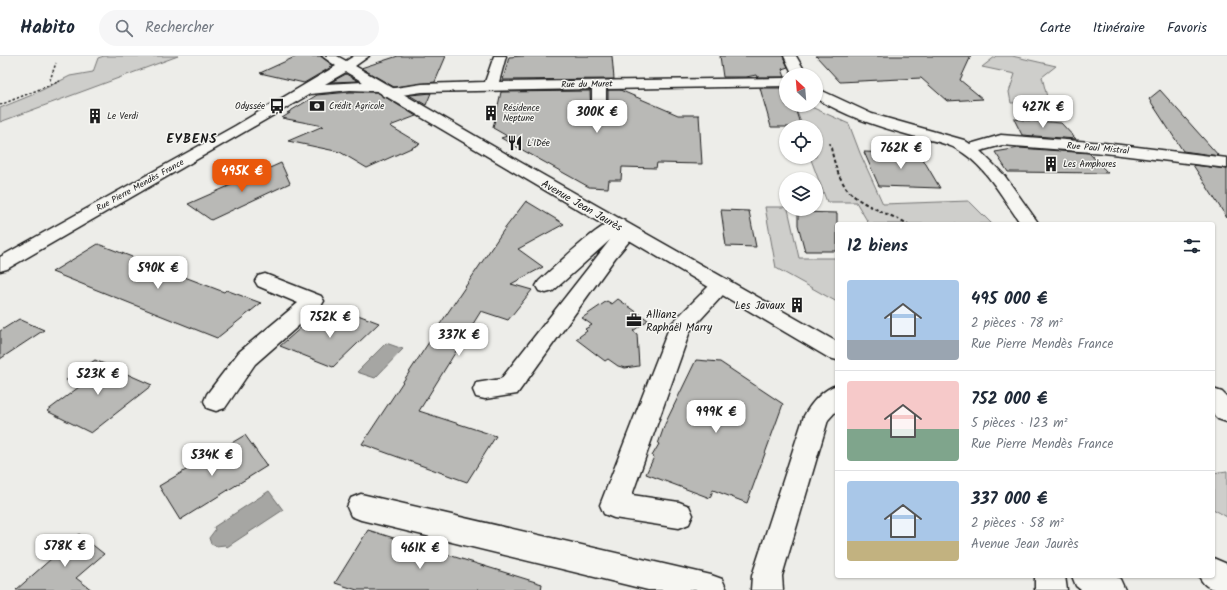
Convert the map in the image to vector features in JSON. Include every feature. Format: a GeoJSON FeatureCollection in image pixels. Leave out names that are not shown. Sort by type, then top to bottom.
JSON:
{"type":"FeatureCollection","features":[{"type":"Feature","properties":{"kind":"main road","name":"Avenue Jean Jaurès"},"geometry":{"type":"LineString","coordinates":[[328,56],[356,71],[384,90],[623,229],[835,351]]}},
{"type":"Feature","properties":{"kind":"main road","name":"Rue Pierre Mendès France"},"geometry":{"type":"LineString","coordinates":[[0,265],[240,129],[363,56]]}},
{"type":"Feature","properties":{"kind":"main road"},"geometry":{"type":"LineString","coordinates":[[491,86],[500,56]]}},
{"type":"Feature","properties":{"kind":"main road"},"geometry":{"type":"LineString","coordinates":[[790,56],[796,68]]}},
{"type":"Feature","properties":{"kind":"main road","name":"Rue du Muret"},"geometry":{"type":"LineString","coordinates":[[300,93],[338,86],[384,90],[491,86],[779,82]]}},
{"type":"Feature","properties":{"kind":"main road"},"geometry":{"type":"LineString","coordinates":[[599,84],[599,113]]}},
{"type":"Feature","properties":{"kind":"main road"},"geometry":{"type":"LineString","coordinates":[[823,96],[848,110],[871,119],[958,143],[970,149],[982,160],[1028,222]]}},
{"type":"Feature","properties":{"kind":"main road","name":"Rue Paul Mistral"},"geometry":{"type":"LineString","coordinates":[[970,149],[1001,140],[1104,148],[1227,163]]}},
{"type":"Feature","properties":{"kind":"main road"},"geometry":{"type":"LineString","coordinates":[[546,286],[594,243],[623,229]]}},
{"type":"Feature","properties":{"kind":"main road"},"geometry":{"type":"LineString","coordinates":[[485,390],[508,387],[608,254],[623,229]]}},
{"type":"Feature","properties":{"kind":"main road"},"geometry":{"type":"LineString","coordinates":[[216,401],[247,358],[313,300],[265,281]]}},
{"type":"Feature","properties":{"kind":"main road"},"geometry":{"type":"LineString","coordinates":[[679,515],[614,505],[680,328],[722,285]]}},
{"type":"Feature","properties":{"kind":"main road"},"geometry":{"type":"LineString","coordinates":[[767,590],[767,576],[817,416],[835,396]]}},
{"type":"Feature","properties":{"kind":"main road"},"geometry":{"type":"LineString","coordinates":[[1215,401],[1227,412]]}},
{"type":"Feature","properties":{"kind":"main road"},"geometry":{"type":"LineString","coordinates":[[361,507],[711,590]]}},
{"type":"Feature","properties":{"kind":"main road"},"geometry":{"type":"LineString","coordinates":[[1215,574],[1227,581]]}},
{"type":"Feature","properties":{"kind":"main road"},"geometry":{"type":"LineString","coordinates":[[1090,578],[1109,590]]}},
{"type":"Feature","properties":{"kind":"path"},"geometry":{"type":"LineString","coordinates":[[51,85],[50,80],[56,63]]}},
{"type":"Feature","properties":{"kind":"path"},"geometry":{"type":"LineString","coordinates":[[0,105],[60,81]]}},
{"type":"Feature","properties":{"kind":"path"},"geometry":{"type":"LineString","coordinates":[[830,143],[843,182],[849,192],[904,222]]}},
{"type":"Feature","properties":{"kind":"shaded area"},"geometry":{"type":"Polygon","coordinates":[[[104,56],[178,56],[0,122],[0,108],[32,95],[70,76],[93,72],[98,58],[104,56]]]}},
{"type":"Feature","properties":{"kind":"shaded area"},"geometry":{"type":"Polygon","coordinates":[[[996,56],[1012,56],[1056,66],[1042,77],[1048,101],[1011,103],[1009,92],[1015,74],[982,67],[996,56]]]}},
{"type":"Feature","properties":{"kind":"shaded area"},"geometry":{"type":"Polygon","coordinates":[[[797,112],[822,112],[849,124],[860,153],[883,204],[969,201],[990,222],[868,222],[856,202],[827,202],[823,191],[823,172],[816,172],[813,164],[823,164],[823,120],[800,120],[797,112]]]}},
{"type":"Feature","properties":{"kind":"shaded area"},"geometry":{"type":"Polygon","coordinates":[[[765,207],[779,207],[779,216],[790,216],[799,258],[835,258],[835,301],[776,268],[765,207]]]}},
{"type":"Feature","properties":{"kind":"shaded area"},"geometry":{"type":"Polygon","coordinates":[[[386,343],[403,349],[375,378],[357,372],[386,343]]]}},
{"type":"Feature","properties":{"kind":"shaded area"},"geometry":{"type":"Polygon","coordinates":[[[1227,471],[1227,517],[1215,510],[1215,473],[1227,471]]]}},
{"type":"Feature","properties":{"kind":"shaded area"},"geometry":{"type":"Polygon","coordinates":[[[269,491],[283,510],[227,547],[225,545],[216,546],[211,544],[209,538],[215,530],[214,527],[269,491]]]}},
{"type":"Feature","properties":{"kind":"building"},"geometry":{"type":"Polygon","coordinates":[[[297,56],[321,56],[333,66],[304,83],[260,73],[297,56]]]}},
{"type":"Feature","properties":{"kind":"building"},"geometry":{"type":"Polygon","coordinates":[[[398,56],[446,56],[435,82],[394,87],[361,68],[398,56]]]}},
{"type":"Feature","properties":{"kind":"building"},"geometry":{"type":"Polygon","coordinates":[[[612,56],[614,79],[503,80],[509,57],[612,56]]]}},
{"type":"Feature","properties":{"kind":"building"},"geometry":{"type":"Polygon","coordinates":[[[720,56],[783,56],[788,67],[779,68],[779,77],[757,77],[756,75],[746,77],[723,77],[720,56]]]}},
{"type":"Feature","properties":{"kind":"building"},"geometry":{"type":"Polygon","coordinates":[[[816,56],[971,56],[960,80],[983,99],[947,101],[921,78],[840,82],[816,56]]]}},
{"type":"Feature","properties":{"kind":"building"},"geometry":{"type":"Polygon","coordinates":[[[346,74],[358,81],[331,82],[346,74]]]}},
{"type":"Feature","properties":{"kind":"building"},"geometry":{"type":"Polygon","coordinates":[[[760,88],[779,88],[779,112],[796,112],[799,120],[779,120],[779,127],[771,127],[760,88]]]}},
{"type":"Feature","properties":{"kind":"building"},"geometry":{"type":"Polygon","coordinates":[[[608,90],[620,90],[678,115],[699,115],[702,164],[657,163],[656,168],[622,167],[621,180],[609,180],[608,188],[589,187],[501,138],[507,136],[493,128],[501,92],[590,91],[591,114],[594,117],[599,118],[604,117],[608,113],[608,90]]]}},
{"type":"Feature","properties":{"kind":"building"},"geometry":{"type":"Polygon","coordinates":[[[1160,90],[1219,156],[1183,151],[1149,99],[1160,90]]]}},
{"type":"Feature","properties":{"kind":"building"},"geometry":{"type":"Polygon","coordinates":[[[350,92],[377,92],[416,116],[390,126],[420,144],[367,168],[340,152],[288,141],[323,126],[282,118],[290,113],[287,113],[317,95],[350,92]]]}},
{"type":"Feature","properties":{"kind":"building"},"geometry":{"type":"Polygon","coordinates":[[[431,93],[426,105],[409,95],[422,94],[431,93]]]}},
{"type":"Feature","properties":{"kind":"building"},"geometry":{"type":"Polygon","coordinates":[[[1014,119],[1061,123],[1076,139],[1022,135],[1014,119]]]}},
{"type":"Feature","properties":{"kind":"building","name":"Les Amphores"},"geometry":{"type":"Polygon","coordinates":[[[1019,148],[1089,153],[1108,173],[1008,172],[995,152],[1019,148]]]}},
{"type":"Feature","properties":{"kind":"building"},"geometry":{"type":"Polygon","coordinates":[[[864,152],[920,154],[940,188],[879,186],[864,152]]]}},
{"type":"Feature","properties":{"kind":"building"},"geometry":{"type":"Polygon","coordinates":[[[281,163],[290,183],[211,220],[188,204],[281,163]]]}},
{"type":"Feature","properties":{"kind":"building"},"geometry":{"type":"Polygon","coordinates":[[[1193,165],[1227,169],[1227,218],[1193,165]]]}},
{"type":"Feature","properties":{"kind":"building"},"geometry":{"type":"Polygon","coordinates":[[[526,201],[564,224],[518,249],[543,267],[511,284],[532,290],[508,320],[481,311],[419,411],[496,436],[467,482],[362,444],[432,336],[503,231],[526,201]]]}},
{"type":"Feature","properties":{"kind":"building"},"geometry":{"type":"Polygon","coordinates":[[[721,210],[749,211],[756,247],[726,246],[721,210]]]}},
{"type":"Feature","properties":{"kind":"building"},"geometry":{"type":"Polygon","coordinates":[[[823,213],[837,213],[837,222],[835,222],[835,251],[805,251],[798,225],[798,216],[823,216],[823,213]]]}},
{"type":"Feature","properties":{"kind":"building"},"geometry":{"type":"Polygon","coordinates":[[[98,244],[224,292],[226,290],[261,303],[217,338],[52,272],[98,244]]]}},
{"type":"Feature","properties":{"kind":"building"},"geometry":{"type":"Polygon","coordinates":[[[618,299],[648,320],[633,331],[637,334],[639,366],[625,368],[618,366],[608,359],[605,361],[576,339],[587,331],[585,329],[592,325],[582,318],[607,301],[612,304],[618,299]]]}},
{"type":"Feature","properties":{"kind":"building"},"geometry":{"type":"Polygon","coordinates":[[[350,312],[379,323],[333,367],[280,346],[311,319],[333,328],[350,312]]]}},
{"type":"Feature","properties":{"kind":"building"},"geometry":{"type":"Polygon","coordinates":[[[19,319],[44,330],[0,359],[0,331],[19,319]]]}},
{"type":"Feature","properties":{"kind":"building"},"geometry":{"type":"Polygon","coordinates":[[[95,360],[152,385],[91,433],[47,411],[79,387],[66,380],[95,360]]]}},
{"type":"Feature","properties":{"kind":"building"},"geometry":{"type":"Polygon","coordinates":[[[696,360],[720,362],[783,404],[747,503],[713,490],[710,498],[646,474],[654,457],[652,456],[659,444],[665,424],[696,360]]]}},
{"type":"Feature","properties":{"kind":"building"},"geometry":{"type":"Polygon","coordinates":[[[245,435],[267,466],[180,520],[159,486],[245,435]]]}},
{"type":"Feature","properties":{"kind":"building"},"geometry":{"type":"Polygon","coordinates":[[[368,530],[542,584],[541,590],[357,590],[335,583],[368,530]]]}},
{"type":"Feature","properties":{"kind":"building"},"geometry":{"type":"Polygon","coordinates":[[[79,534],[104,554],[76,578],[92,590],[16,590],[79,534]]]}},
{"type":"Feature","properties":{"kind":"place","name":"Odyssée"},"geometry":{"type":"Point","coordinates":[277,106]}},
{"type":"Feature","properties":{"kind":"place","name":"Crédit Agricole"},"geometry":{"type":"Point","coordinates":[317,106]}},
{"type":"Feature","properties":{"kind":"place","name":"Résidence Neptune"},"geometry":{"type":"Point","coordinates":[491,113]}},
{"type":"Feature","properties":{"kind":"place","name":"Le Verdi"},"geometry":{"type":"Point","coordinates":[95,116]}},
{"type":"Feature","properties":{"kind":"place","name":"L'IDée"},"geometry":{"type":"Point","coordinates":[515,143]}},
{"type":"Feature","properties":{"kind":"place","name":"Les Amphores"},"geometry":{"type":"Point","coordinates":[1051,164]}},
{"type":"Feature","properties":{"kind":"place","name":"Les Javaux"},"geometry":{"type":"Point","coordinates":[797,305]}},
{"type":"Feature","properties":{"kind":"place","name":"Allianz Raphaël Marry"},"geometry":{"type":"Point","coordinates":[634,320]}},
{"type":"Feature","properties":{"kind":"district","name":"EYBENS"},"geometry":{"type":"Point","coordinates":[192,138]}}]}
